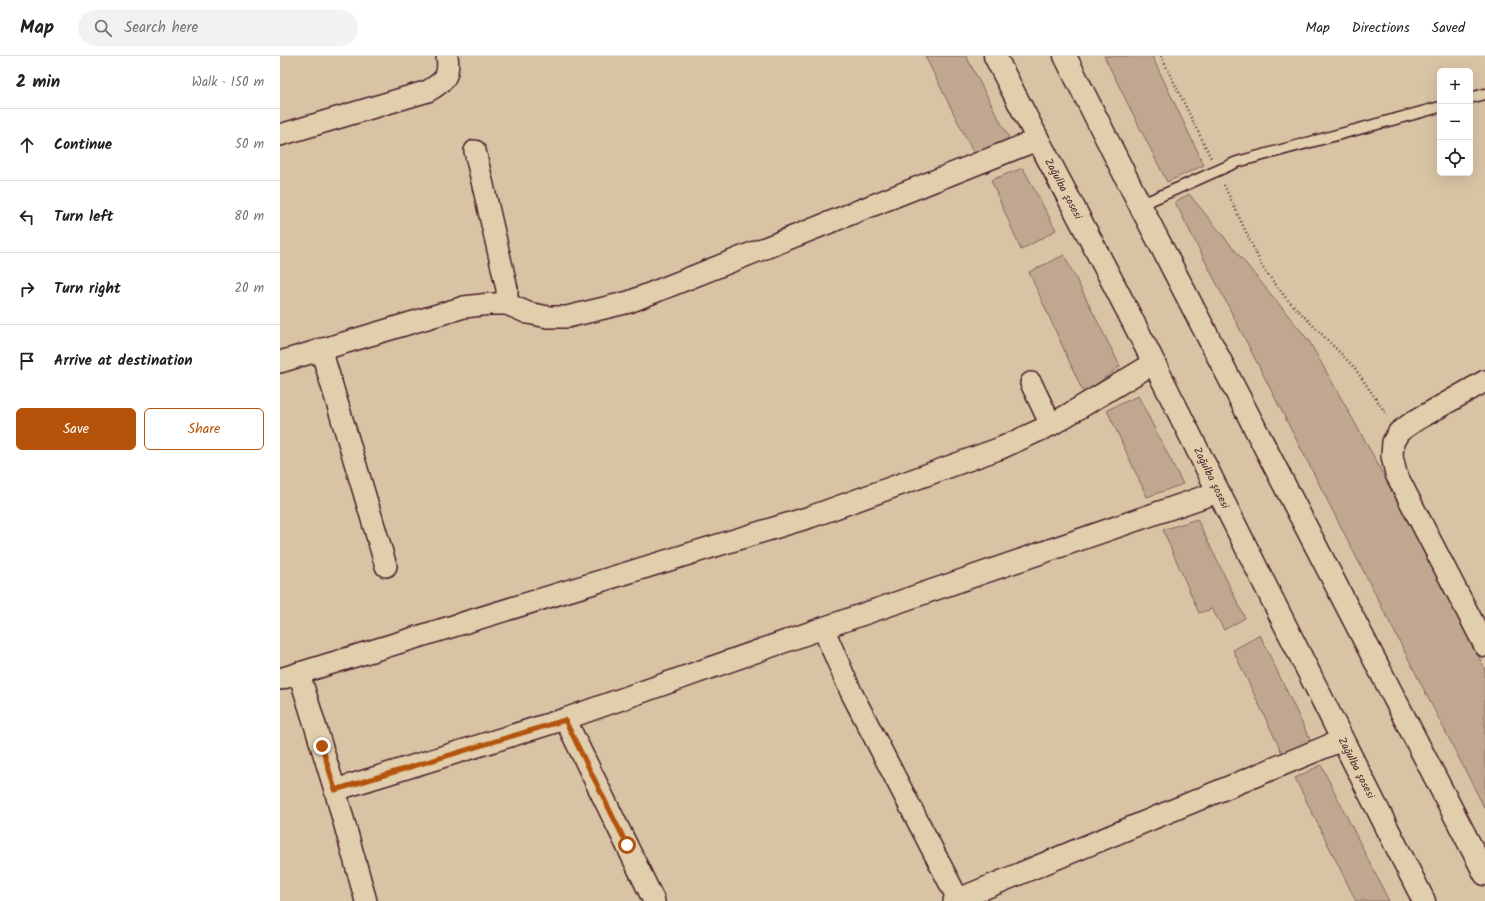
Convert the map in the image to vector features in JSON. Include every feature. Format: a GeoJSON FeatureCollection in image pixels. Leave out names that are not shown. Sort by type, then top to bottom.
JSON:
{"type":"FeatureCollection","features":[{"type":"Feature","properties":{"kind":"highway","name":"Zağulba şosesi"},"geometry":{"type":"LineString","coordinates":[[995,56],[1037,140],[1154,363],[1424,901]]}},
{"type":"Feature","properties":{"kind":"highway"},"geometry":{"type":"LineString","coordinates":[[1065,56],[1140,205],[1485,874]]}},
{"type":"Feature","properties":{"kind":"street"},"geometry":{"type":"LineString","coordinates":[[280,135],[428,91],[440,84],[447,75],[447,56]]}},
{"type":"Feature","properties":{"kind":"street"},"geometry":{"type":"LineString","coordinates":[[280,362],[464,307],[507,304],[548,317],[567,317],[629,302],[1037,140]]}},
{"type":"Feature","properties":{"kind":"street"},"geometry":{"type":"LineString","coordinates":[[475,151],[507,289],[507,304]]}},
{"type":"Feature","properties":{"kind":"street"},"geometry":{"type":"LineString","coordinates":[[321,349],[386,566]]}},
{"type":"Feature","properties":{"kind":"street"},"geometry":{"type":"LineString","coordinates":[[366,901],[335,790],[290,676],[810,517],[1001,448],[1051,425],[1154,363]]}},
{"type":"Feature","properties":{"kind":"street"},"geometry":{"type":"LineString","coordinates":[[1485,381],[1413,422],[1399,432],[1393,442],[1392,456],[1396,474],[1485,646]]}},
{"type":"Feature","properties":{"kind":"street"},"geometry":{"type":"LineString","coordinates":[[1031,383],[1051,425]]}},
{"type":"Feature","properties":{"kind":"street"},"geometry":{"type":"LineString","coordinates":[[335,790],[565,720],[823,628],[1218,492]]}},
{"type":"Feature","properties":{"kind":"street"},"geometry":{"type":"LineString","coordinates":[[823,628],[851,692],[957,900],[1342,740]]}},
{"type":"Feature","properties":{"kind":"street"},"geometry":{"type":"LineString","coordinates":[[565,720],[654,901]]}},
{"type":"Feature","properties":{"kind":"lane"},"geometry":{"type":"LineString","coordinates":[[1473,97],[1485,94]]}},
{"type":"Feature","properties":{"kind":"lane"},"geometry":{"type":"LineString","coordinates":[[1140,205],[1237,162],[1437,107]]}},
{"type":"Feature","properties":{"kind":"path"},"geometry":{"type":"LineString","coordinates":[[1161,56],[1218,171],[1263,268],[1286,298],[1354,367],[1399,432]]}},
{"type":"Feature","properties":{"kind":"shaded area"},"geometry":{"type":"Polygon","coordinates":[[[925,56],[966,56],[1009,138],[974,154],[925,56]]]}},
{"type":"Feature","properties":{"kind":"shaded area"},"geometry":{"type":"Polygon","coordinates":[[[1104,56],[1152,56],[1204,165],[1167,182],[1104,56]]]}},
{"type":"Feature","properties":{"kind":"shaded area"},"geometry":{"type":"Polygon","coordinates":[[[1023,168],[1056,230],[1021,250],[991,180],[1023,168]]]}},
{"type":"Feature","properties":{"kind":"shaded area"},"geometry":{"type":"Polygon","coordinates":[[[1189,194],[1309,341],[1373,455],[1485,669],[1485,809],[1175,202],[1189,194]]]}},
{"type":"Feature","properties":{"kind":"shaded area"},"geometry":{"type":"Polygon","coordinates":[[[1064,255],[1120,366],[1084,394],[1029,272],[1064,255]]]}},
{"type":"Feature","properties":{"kind":"shaded area"},"geometry":{"type":"Polygon","coordinates":[[[1138,396],[1183,484],[1147,497],[1107,410],[1138,396]]]}},
{"type":"Feature","properties":{"kind":"shaded area"},"geometry":{"type":"Polygon","coordinates":[[[1197,519],[1245,618],[1224,630],[1212,609],[1199,613],[1163,530],[1197,519]]]}},
{"type":"Feature","properties":{"kind":"shaded area"},"geometry":{"type":"Polygon","coordinates":[[[1260,635],[1311,742],[1283,755],[1233,650],[1260,635]]]}},
{"type":"Feature","properties":{"kind":"shaded area"},"geometry":{"type":"Polygon","coordinates":[[[1321,765],[1389,901],[1356,901],[1295,778],[1321,765]]]}},
{"type":"Feature","properties":{"kind":"route"},"geometry":{"type":"LineString","coordinates":[[322,746],[335,790],[565,720],[627,845]]}}]}
